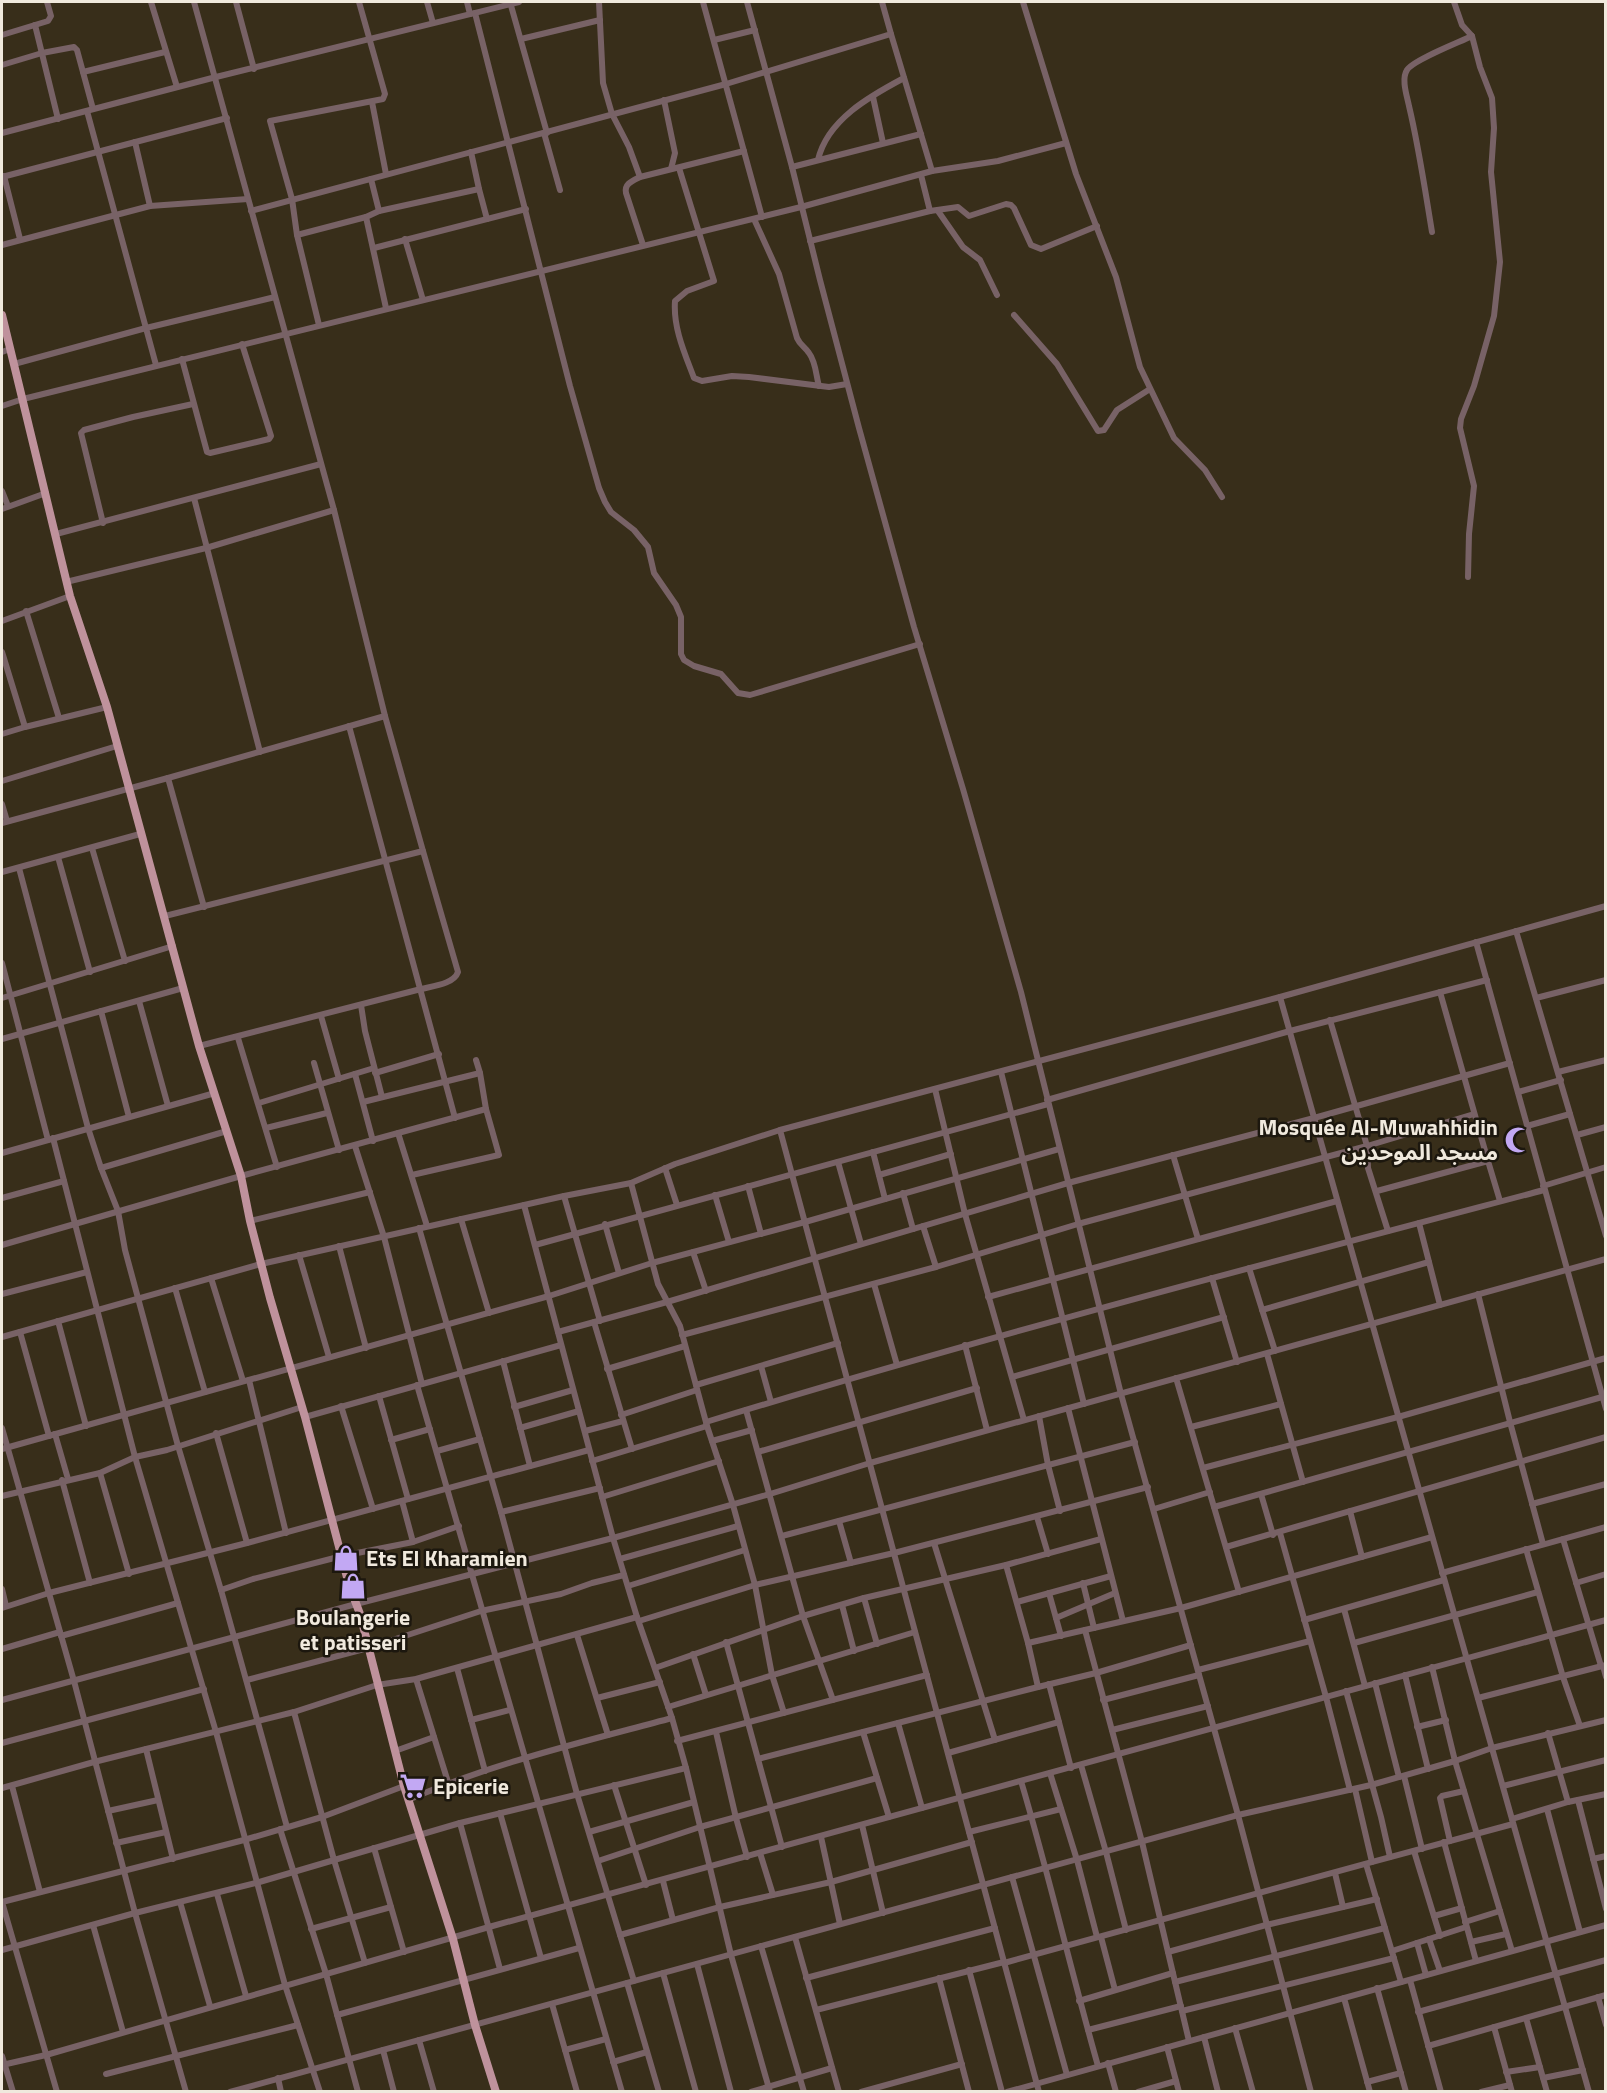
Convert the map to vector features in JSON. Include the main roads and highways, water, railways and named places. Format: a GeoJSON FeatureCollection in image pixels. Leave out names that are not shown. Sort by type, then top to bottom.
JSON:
{"type":"FeatureCollection","features":[{"type":"Feature","properties":{"kind":"main road"},"geometry":{"type":"LineString","coordinates":[[2,315],[6,351],[14,364],[66,582],[130,788],[140,834],[165,916],[199,1046],[241,1176],[261,1264],[305,1417],[404,1786],[453,1939],[475,2025],[496,2091]]}},
{"type":"Feature","properties":{"kind":"place","name":"Mosquée Al-Muwahhidin مسجد الموحدين"},"geometry":{"type":"Point","coordinates":[1518,1140]}},
{"type":"Feature","properties":{"kind":"place","name":"Ets El Kharamien"},"geometry":{"type":"Point","coordinates":[346,1558]}},
{"type":"Feature","properties":{"kind":"place","name":"Boulangerie et patisseri"},"geometry":{"type":"Point","coordinates":[353,1586]}},
{"type":"Feature","properties":{"kind":"place","name":"Epicerie"},"geometry":{"type":"Point","coordinates":[413,1786]}}]}
